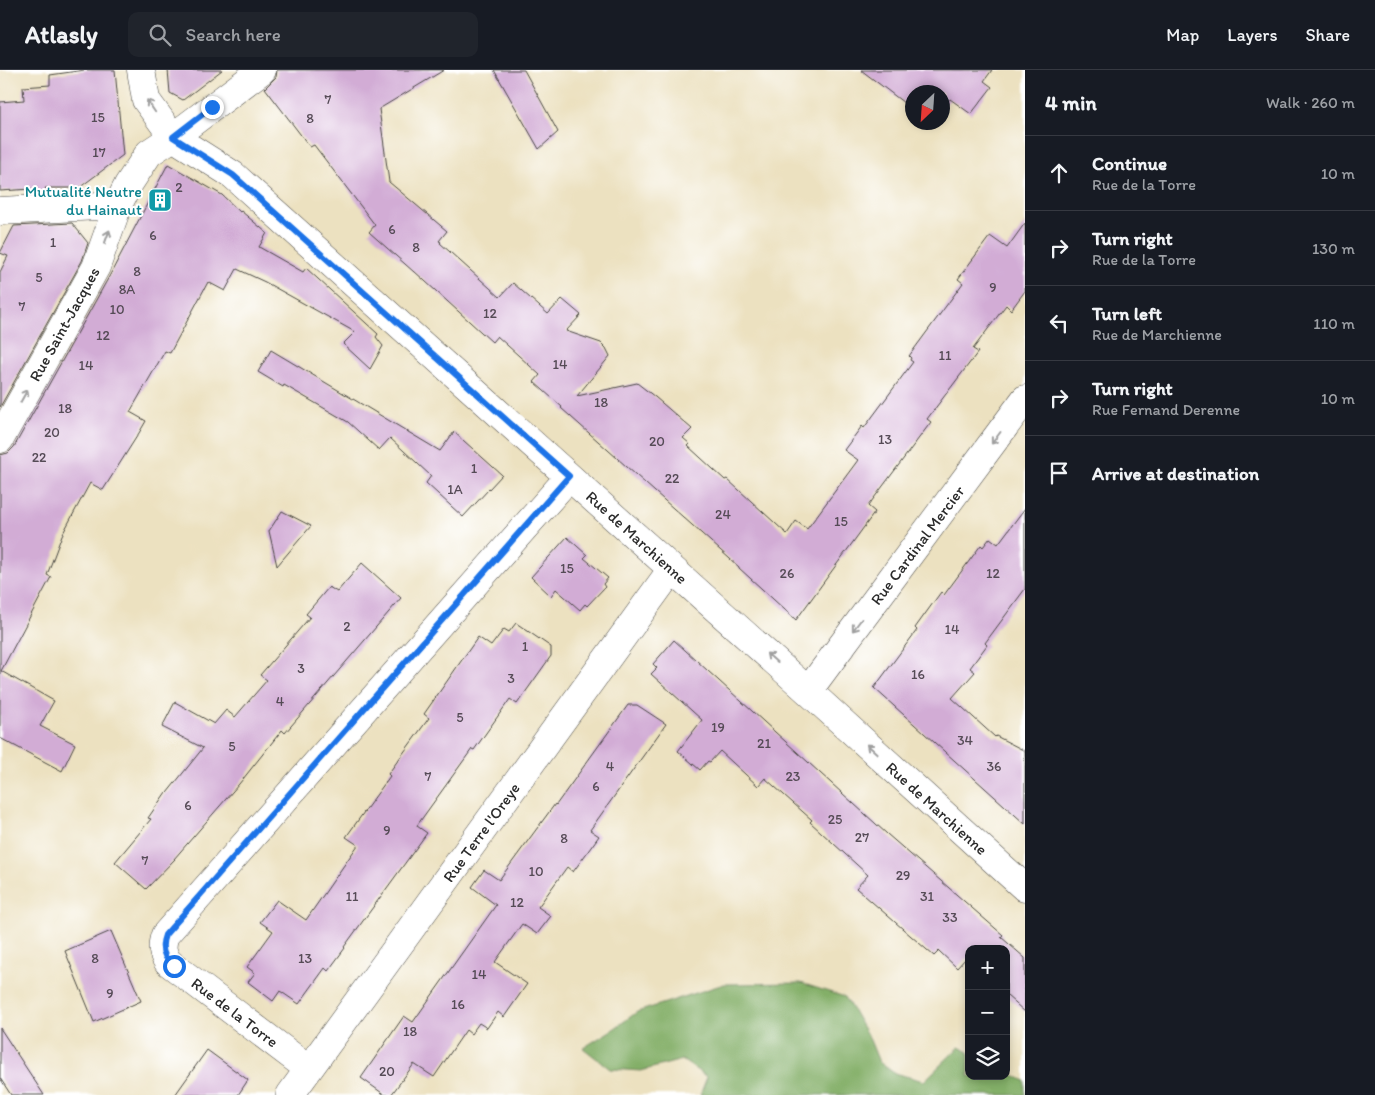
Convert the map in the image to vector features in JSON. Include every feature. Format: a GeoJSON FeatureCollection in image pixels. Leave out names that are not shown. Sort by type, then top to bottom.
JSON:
{"type":"FeatureCollection","features":[{"type":"Feature","properties":{"kind":"street"},"geometry":{"type":"LineString","coordinates":[[141,70],[146,100],[173,137]]}},
{"type":"Feature","properties":{"kind":"street","name":"Rue Saint-Jacques"},"geometry":{"type":"LineString","coordinates":[[0,439],[96,267],[118,205],[149,153],[262,70]]}},
{"type":"Feature","properties":{"kind":"street","name":"Rue de Marchienne"},"geometry":{"type":"LineString","coordinates":[[173,137],[233,175],[1025,888]]}},
{"type":"Feature","properties":{"kind":"street"},"geometry":{"type":"LineString","coordinates":[[0,211],[118,205]]}},
{"type":"Feature","properties":{"kind":"street","name":"Rue Cardinal Mercier"},"geometry":{"type":"LineString","coordinates":[[808,691],[1025,399]]}},
{"type":"Feature","properties":{"kind":"street","name":"Rue de la Torre"},"geometry":{"type":"LineString","coordinates":[[308,1069],[168,962],[162,949],[165,935],[569,476]]}},
{"type":"Feature","properties":{"kind":"street","name":"Rue Terre l'Oreye"},"geometry":{"type":"LineString","coordinates":[[290,1095],[672,570]]}},
{"type":"Feature","properties":{"kind":"green space"},"geometry":{"type":"Polygon","coordinates":[[[801,983],[845,997],[870,1040],[879,1062],[894,1073],[924,1081],[959,1047],[965,1050],[965,1080],[1010,1080],[1010,1073],[1025,1081],[1025,1095],[700,1095],[707,1077],[682,1060],[641,1071],[610,1069],[583,1048],[637,1012],[724,984],[801,983]]]}},
{"type":"Feature","properties":{"kind":"building"},"geometry":{"type":"Polygon","coordinates":[[[85,70],[115,70],[123,155],[79,188],[45,188],[49,193],[30,194],[32,189],[0,191],[0,102],[24,100],[23,87],[50,85],[50,75],[85,70]]]}},
{"type":"Feature","properties":{"kind":"building"},"geometry":{"type":"Polygon","coordinates":[[[168,70],[222,70],[183,100],[170,93],[168,70]]]}},
{"type":"Feature","properties":{"kind":"building"},"geometry":{"type":"Polygon","coordinates":[[[277,70],[444,70],[379,109],[389,182],[447,231],[439,241],[440,243],[500,297],[513,283],[548,314],[562,299],[581,315],[566,331],[601,343],[610,356],[577,396],[637,383],[692,429],[683,438],[690,444],[688,446],[787,534],[796,521],[807,529],[858,460],[844,450],[862,426],[864,428],[913,362],[909,356],[963,283],[958,279],[990,236],[1007,248],[1025,223],[1025,291],[1011,310],[1006,305],[973,349],[978,352],[927,419],[931,422],[868,506],[875,512],[796,620],[561,408],[534,382],[540,375],[497,336],[492,342],[369,232],[375,225],[314,145],[310,147],[265,88],[276,77],[277,70]]]}},
{"type":"Feature","properties":{"kind":"building"},"geometry":{"type":"Polygon","coordinates":[[[494,70],[524,70],[558,132],[539,149],[494,70]]]}},
{"type":"Feature","properties":{"kind":"building"},"geometry":{"type":"Polygon","coordinates":[[[861,70],[992,70],[984,81],[992,87],[971,114],[950,99],[950,85],[905,85],[905,104],[861,70]]]}},
{"type":"Feature","properties":{"kind":"building"},"geometry":{"type":"Polygon","coordinates":[[[168,164],[222,195],[267,233],[259,247],[303,272],[306,268],[378,334],[376,337],[383,346],[370,369],[343,344],[355,332],[265,282],[237,269],[225,291],[208,282],[170,353],[165,351],[130,412],[146,421],[103,490],[90,483],[62,535],[47,575],[51,577],[1,671],[54,701],[40,726],[75,744],[62,771],[0,738],[0,455],[8,453],[14,447],[110,275],[168,164]]]}},
{"type":"Feature","properties":{"kind":"building"},"geometry":{"type":"Polygon","coordinates":[[[72,223],[88,243],[82,261],[0,407],[0,272],[8,256],[0,253],[14,226],[72,223]]]}},
{"type":"Feature","properties":{"kind":"building"},"geometry":{"type":"Polygon","coordinates":[[[271,350],[440,451],[454,432],[502,475],[463,517],[426,483],[431,476],[390,438],[379,450],[348,422],[258,372],[271,350]]]}},
{"type":"Feature","properties":{"kind":"building"},"geometry":{"type":"Polygon","coordinates":[[[1025,508],[1025,589],[985,643],[987,645],[970,668],[975,672],[952,698],[995,737],[1025,751],[1025,824],[874,688],[917,630],[915,628],[941,592],[944,595],[981,545],[983,547],[990,538],[998,544],[1025,508]]]}},
{"type":"Feature","properties":{"kind":"building"},"geometry":{"type":"Polygon","coordinates":[[[282,511],[311,526],[277,566],[269,531],[282,511]]]}},
{"type":"Feature","properties":{"kind":"building"},"geometry":{"type":"Polygon","coordinates":[[[567,537],[587,555],[584,558],[608,578],[603,584],[605,587],[587,606],[585,604],[580,610],[556,589],[551,596],[531,577],[567,537]]]}},
{"type":"Feature","properties":{"kind":"building"},"geometry":{"type":"Polygon","coordinates":[[[362,563],[401,598],[285,733],[282,730],[175,859],[146,889],[115,862],[151,819],[148,818],[166,792],[203,748],[162,727],[175,702],[214,724],[226,710],[235,717],[267,680],[260,675],[310,617],[306,614],[329,587],[337,592],[362,563]]]}},
{"type":"Feature","properties":{"kind":"building"},"geometry":{"type":"Polygon","coordinates":[[[516,623],[551,647],[551,656],[517,704],[510,699],[418,824],[417,826],[427,833],[328,971],[325,968],[299,1004],[280,991],[273,1001],[248,982],[255,973],[247,967],[273,931],[260,922],[277,900],[306,920],[358,845],[346,837],[390,776],[388,774],[429,718],[424,714],[478,637],[491,646],[504,629],[509,632],[516,623]]]}},
{"type":"Feature","properties":{"kind":"building"},"geometry":{"type":"Polygon","coordinates":[[[674,640],[887,834],[1003,935],[1001,937],[1025,958],[1025,1012],[1010,999],[1010,945],[965,945],[965,959],[957,968],[939,951],[934,956],[856,888],[868,875],[810,822],[812,820],[765,778],[758,786],[720,751],[700,770],[678,751],[702,720],[651,674],[657,668],[653,664],[674,640]]]}},
{"type":"Feature","properties":{"kind":"building"},"geometry":{"type":"Polygon","coordinates":[[[628,705],[637,705],[666,724],[590,830],[599,836],[573,872],[567,867],[538,907],[551,916],[537,934],[522,924],[495,962],[527,984],[504,1017],[498,1012],[487,1028],[479,1023],[471,1034],[466,1030],[434,1077],[414,1064],[391,1095],[385,1095],[361,1078],[404,1016],[413,1022],[496,905],[472,887],[484,870],[499,880],[628,705]]]}},
{"type":"Feature","properties":{"kind":"building"},"geometry":{"type":"Polygon","coordinates":[[[111,931],[141,1001],[94,1022],[65,951],[111,931]]]}},
{"type":"Feature","properties":{"kind":"building"},"geometry":{"type":"Polygon","coordinates":[[[0,1028],[44,1095],[11,1095],[0,1078],[0,1028]]]}},
{"type":"Feature","properties":{"kind":"building"},"geometry":{"type":"Polygon","coordinates":[[[207,1050],[248,1080],[238,1095],[175,1095],[207,1050]]]}},
{"type":"Feature","properties":{"kind":"place","name":"Mutualité Neutre du Hainaut"},"geometry":{"type":"Point","coordinates":[160,200]}},
{"type":"Feature","properties":{"kind":"route"},"geometry":{"type":"LineString","coordinates":[[174,966],[164,956],[162,949],[165,935],[569,476],[233,175],[173,137],[212,107]]}}]}
